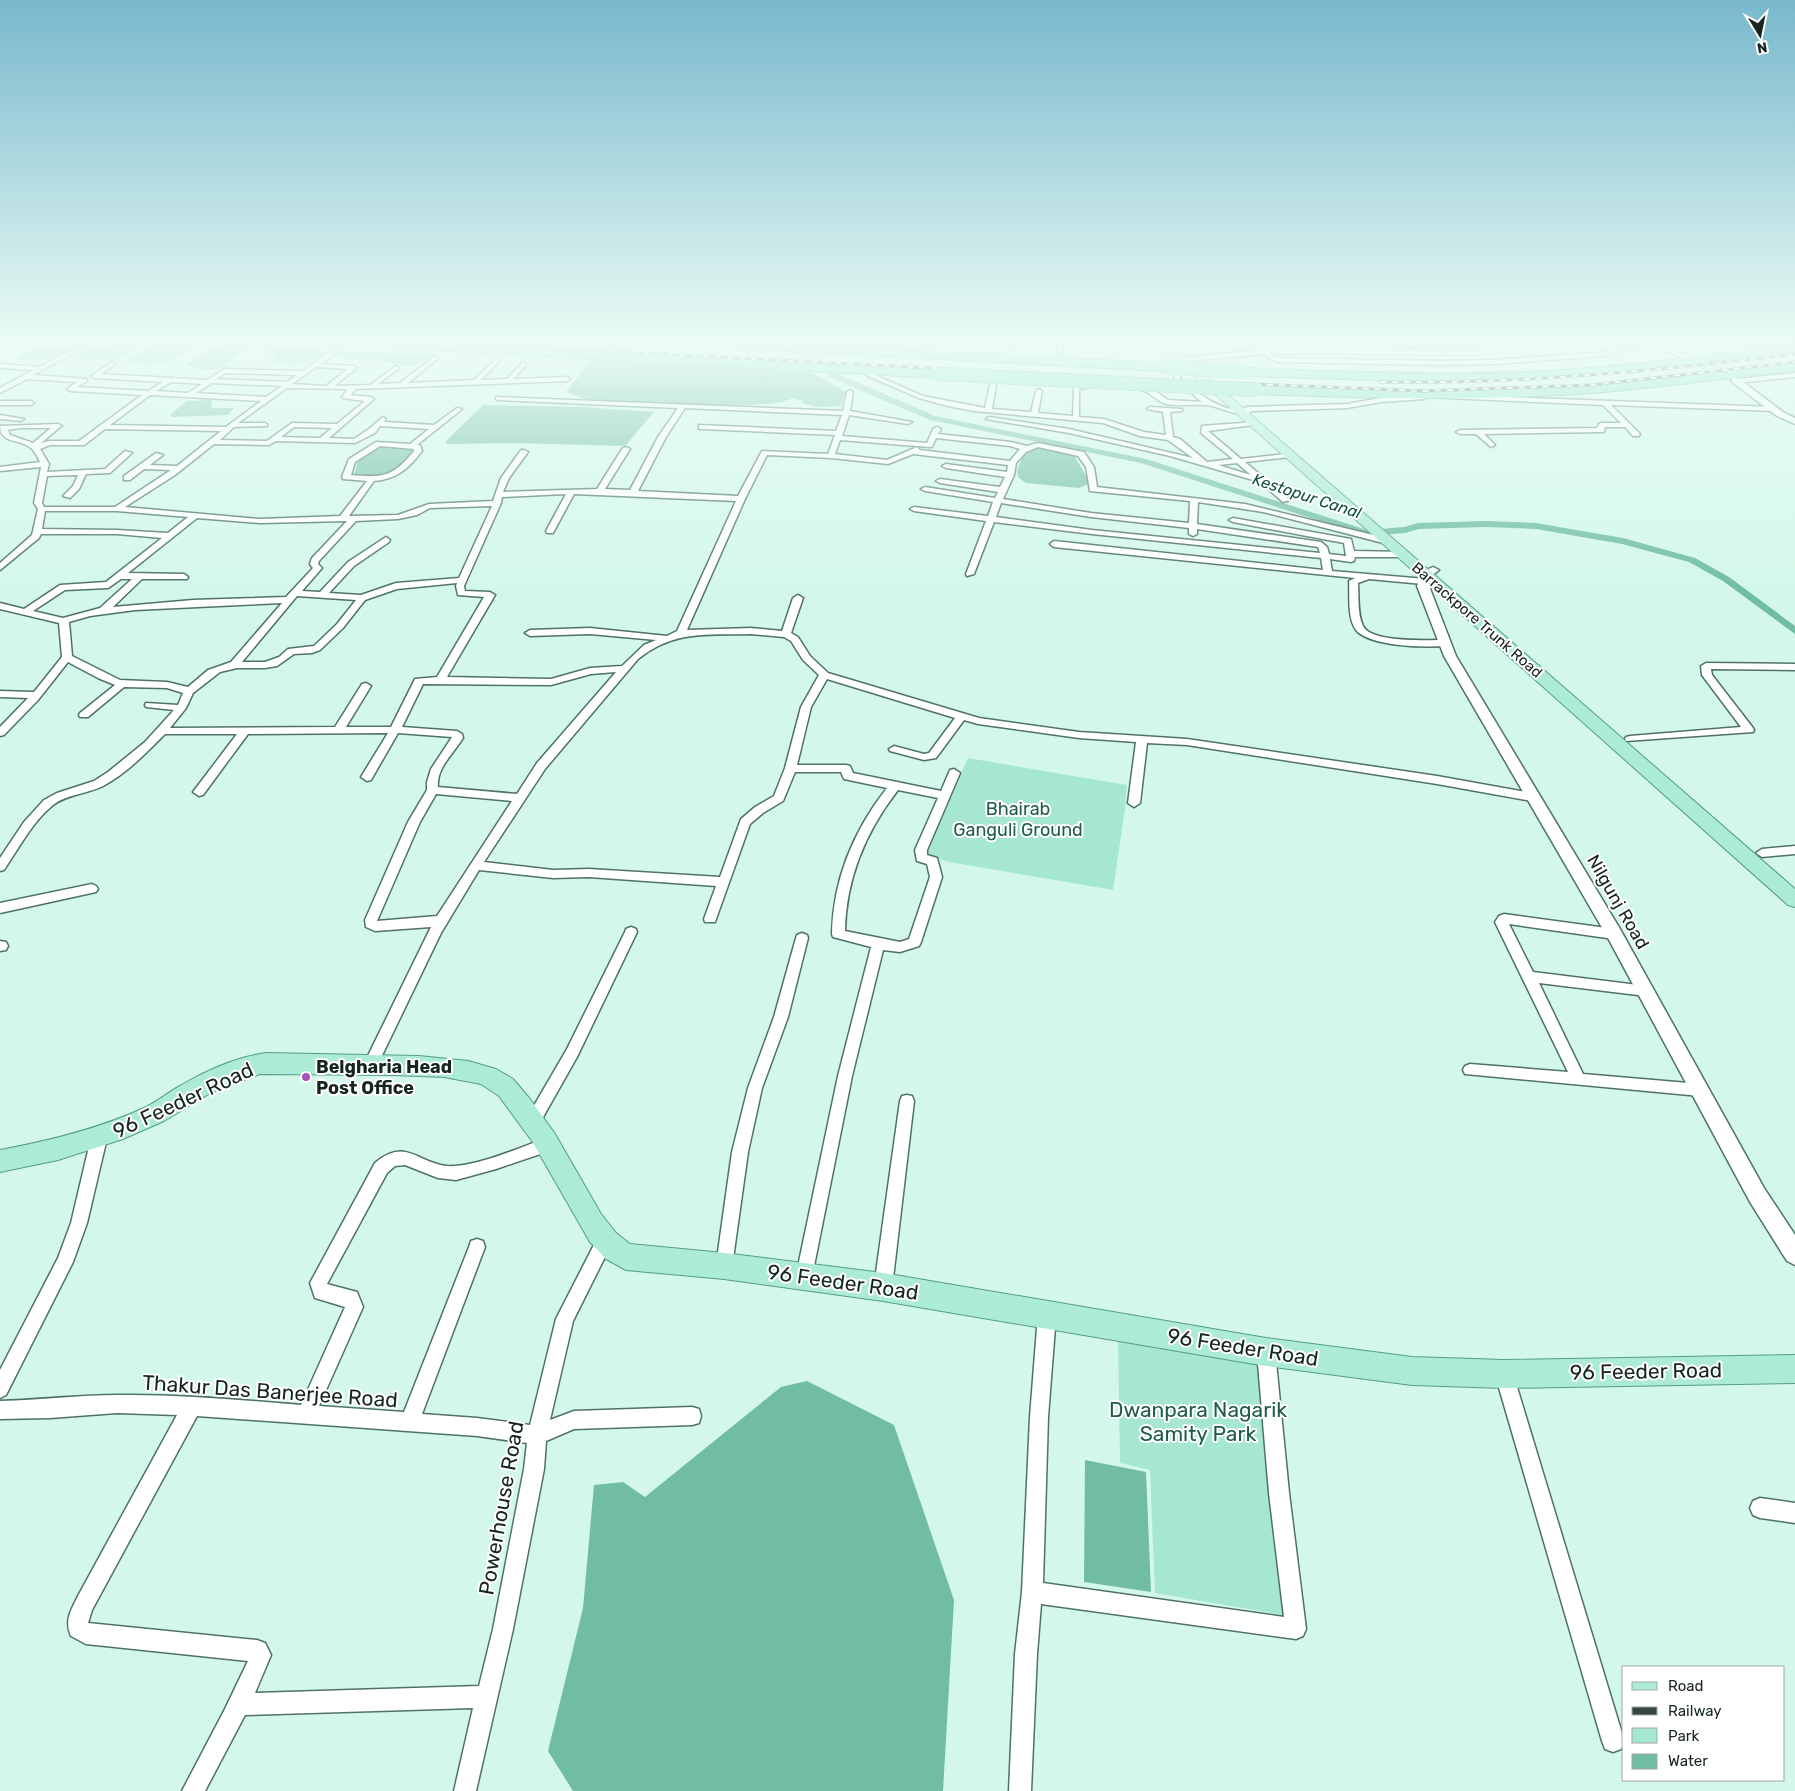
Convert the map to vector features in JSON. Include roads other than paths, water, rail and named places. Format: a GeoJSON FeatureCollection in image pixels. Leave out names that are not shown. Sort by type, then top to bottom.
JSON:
{"type":"FeatureCollection","features":[{"type":"Feature","properties":{"kind":"main road","name":"Barrackpore Trunk Road"},"geometry":{"type":"LineString","coordinates":[[1249,424],[1290,456],[1369,526],[1387,536],[1426,578],[1795,900]]}},
{"type":"Feature","properties":{"kind":"main road","name":"Barrackpore Trunk Road"},"geometry":{"type":"LineString","coordinates":[[1260,424],[1387,536],[1426,578],[1630,739],[1795,883]]}},
{"type":"Feature","properties":{"kind":"main road","name":"96 Feeder Road"},"geometry":{"type":"LineString","coordinates":[[0,1161],[26,1157],[99,1138],[154,1115],[188,1093],[221,1078],[262,1064],[430,1066],[465,1070],[490,1077],[502,1083],[533,1121],[583,1210],[605,1241],[612,1250],[626,1257],[724,1266],[883,1287],[1266,1352],[1412,1371],[1504,1374],[1795,1369]]}},
{"type":"Feature","properties":{"kind":"street"},"geometry":{"type":"LineString","coordinates":[[35,447],[49,443],[81,443],[108,424]]}},
{"type":"Feature","properties":{"kind":"street"},"geometry":{"type":"LineString","coordinates":[[117,509],[179,468],[235,424]]}},
{"type":"Feature","properties":{"kind":"street"},"geometry":{"type":"LineString","coordinates":[[322,440],[343,424]]}},
{"type":"Feature","properties":{"kind":"street"},"geometry":{"type":"LineString","coordinates":[[274,439],[355,441],[372,432],[380,424]]}},
{"type":"Feature","properties":{"kind":"street"},"geometry":{"type":"LineString","coordinates":[[398,424],[436,427]]}},
{"type":"Feature","properties":{"kind":"street"},"geometry":{"type":"LineString","coordinates":[[413,444],[440,424]]}},
{"type":"Feature","properties":{"kind":"street"},"geometry":{"type":"LineString","coordinates":[[633,492],[671,424]]}},
{"type":"Feature","properties":{"kind":"street"},"geometry":{"type":"LineString","coordinates":[[830,456],[843,424]]}},
{"type":"Feature","properties":{"kind":"street"},"geometry":{"type":"LineString","coordinates":[[1021,424],[1052,427],[1205,464],[1261,480]]}},
{"type":"Feature","properties":{"kind":"street"},"geometry":{"type":"LineString","coordinates":[[1112,424],[1142,434],[1170,438],[1177,441],[1205,464],[1290,456]]}},
{"type":"Feature","properties":{"kind":"street"},"geometry":{"type":"LineString","coordinates":[[1168,424],[1170,438]]}},
{"type":"Feature","properties":{"kind":"street"},"geometry":{"type":"LineString","coordinates":[[1244,424],[1203,429],[1286,500]]}},
{"type":"Feature","properties":{"kind":"street"},"geometry":{"type":"LineString","coordinates":[[103,427],[231,427],[266,425]]}},
{"type":"Feature","properties":{"kind":"street"},"geometry":{"type":"LineString","coordinates":[[213,442],[269,443],[292,425],[340,426]]}},
{"type":"Feature","properties":{"kind":"street"},"geometry":{"type":"LineString","coordinates":[[1460,432],[1601,430],[1599,425],[1628,425],[1636,434]]}},
{"type":"Feature","properties":{"kind":"street"},"geometry":{"type":"LineString","coordinates":[[35,447],[58,426],[20,426],[2,429],[7,436],[35,447],[45,464],[38,504],[42,509]]}},
{"type":"Feature","properties":{"kind":"street"},"geometry":{"type":"LineString","coordinates":[[702,427],[839,435],[929,444]]}},
{"type":"Feature","properties":{"kind":"street"},"geometry":{"type":"LineString","coordinates":[[1478,432],[1491,445]]}},
{"type":"Feature","properties":{"kind":"street"},"geometry":{"type":"LineString","coordinates":[[681,633],[741,499],[765,453],[830,456],[888,462],[929,444],[935,433],[1011,444],[1028,449]]}},
{"type":"Feature","properties":{"kind":"street"},"geometry":{"type":"LineString","coordinates":[[7,444],[21,441]]}},
{"type":"Feature","properties":{"kind":"street"},"geometry":{"type":"LineString","coordinates":[[343,518],[372,479],[389,478],[400,472],[418,450],[417,447],[380,444],[367,450],[352,461],[346,477],[372,479]]}},
{"type":"Feature","properties":{"kind":"street"},"geometry":{"type":"LineString","coordinates":[[970,574],[1002,490],[1010,476],[1012,463],[1023,450],[1038,445],[1081,454],[1090,467],[1093,489],[1244,505],[1274,511],[1347,537]]}},
{"type":"Feature","properties":{"kind":"street"},"geometry":{"type":"LineString","coordinates":[[600,491],[626,449]]}},
{"type":"Feature","properties":{"kind":"street"},"geometry":{"type":"LineString","coordinates":[[910,451],[1012,463]]}},
{"type":"Feature","properties":{"kind":"street"},"geometry":{"type":"LineString","coordinates":[[440,680],[490,596],[461,593],[462,580],[488,527],[505,478],[524,452]]}},
{"type":"Feature","properties":{"kind":"street"},"geometry":{"type":"LineString","coordinates":[[44,474],[107,471],[128,453]]}},
{"type":"Feature","properties":{"kind":"street"},"geometry":{"type":"LineString","coordinates":[[127,478],[159,455]]}},
{"type":"Feature","properties":{"kind":"street"},"geometry":{"type":"LineString","coordinates":[[0,469],[45,464]]}},
{"type":"Feature","properties":{"kind":"street"},"geometry":{"type":"LineString","coordinates":[[946,466],[1010,476]]}},
{"type":"Feature","properties":{"kind":"street"},"geometry":{"type":"LineString","coordinates":[[143,467],[179,468]]}},
{"type":"Feature","properties":{"kind":"street"},"geometry":{"type":"LineString","coordinates":[[67,496],[76,487],[83,473]]}},
{"type":"Feature","properties":{"kind":"street"},"geometry":{"type":"LineString","coordinates":[[940,481],[1002,490]]}},
{"type":"Feature","properties":{"kind":"street"},"geometry":{"type":"LineString","coordinates":[[925,489],[1090,515],[1194,526],[1321,545],[1328,573]]}},
{"type":"Feature","properties":{"kind":"street"},"geometry":{"type":"LineString","coordinates":[[42,509],[117,509],[260,520],[398,517],[414,513],[429,506],[498,499],[543,491],[633,492],[741,499]]}},
{"type":"Feature","properties":{"kind":"street"},"geometry":{"type":"LineString","coordinates":[[550,531],[572,491]]}},
{"type":"Feature","properties":{"kind":"street"},"geometry":{"type":"LineString","coordinates":[[1193,559],[1194,500]]}},
{"type":"Feature","properties":{"kind":"street"},"geometry":{"type":"LineString","coordinates":[[0,567],[36,536],[42,509]]}},
{"type":"Feature","properties":{"kind":"street"},"geometry":{"type":"LineString","coordinates":[[914,509],[992,520],[1352,559],[1402,554]]}},
{"type":"Feature","properties":{"kind":"street"},"geometry":{"type":"LineString","coordinates":[[26,612],[63,586],[108,585],[195,516]]}},
{"type":"Feature","properties":{"kind":"street"},"geometry":{"type":"LineString","coordinates":[[233,666],[318,568],[314,564],[315,560],[354,518]]}},
{"type":"Feature","properties":{"kind":"street"},"geometry":{"type":"LineString","coordinates":[[1233,520],[1347,537],[1387,536]]}},
{"type":"Feature","properties":{"kind":"street"},"geometry":{"type":"LineString","coordinates":[[37,531],[117,532],[170,536]]}},
{"type":"Feature","properties":{"kind":"street"},"geometry":{"type":"LineString","coordinates":[[1347,537],[1352,559]]}},
{"type":"Feature","properties":{"kind":"street"},"geometry":{"type":"LineString","coordinates":[[323,594],[351,564],[386,540]]}},
{"type":"Feature","properties":{"kind":"street"},"geometry":{"type":"LineString","coordinates":[[1054,544],[1328,573],[1426,578]]}},
{"type":"Feature","properties":{"kind":"street"},"geometry":{"type":"LineString","coordinates":[[119,576],[184,577]]}},
{"type":"Feature","properties":{"kind":"street"},"geometry":{"type":"LineString","coordinates":[[104,611],[140,576]]}},
{"type":"Feature","properties":{"kind":"street"},"geometry":{"type":"LineString","coordinates":[[115,609],[152,576]]}},
{"type":"Feature","properties":{"kind":"street"},"geometry":{"type":"LineString","coordinates":[[1426,578],[1364,578],[1353,581],[1358,627],[1364,635],[1378,640],[1445,643]]}},
{"type":"Feature","properties":{"kind":"street","name":"Nilgunj Road"},"geometry":{"type":"LineString","coordinates":[[1426,578],[1450,656],[1614,934],[1757,1195],[1795,1254]]}},
{"type":"Feature","properties":{"kind":"street"},"geometry":{"type":"LineString","coordinates":[[1,607],[64,621],[78,615],[115,609],[175,603],[323,594],[362,598],[396,586],[462,580]]}},
{"type":"Feature","properties":{"kind":"street"},"geometry":{"type":"LineString","coordinates":[[0,867],[35,817],[50,802],[103,781],[136,756],[162,730],[180,708],[189,692],[205,677],[221,668],[274,665],[291,651],[317,648],[340,626],[362,598]]}},
{"type":"Feature","properties":{"kind":"street"},"geometry":{"type":"LineString","coordinates":[[786,634],[798,598]]}},
{"type":"Feature","properties":{"kind":"street"},"geometry":{"type":"LineString","coordinates":[[0,733],[36,695],[67,657],[64,621]]}},
{"type":"Feature","properties":{"kind":"street"},"geometry":{"type":"LineString","coordinates":[[530,633],[590,631],[666,638]]}},
{"type":"Feature","properties":{"kind":"street"},"geometry":{"type":"LineString","coordinates":[[370,1066],[404,991],[441,922],[541,766],[623,668],[647,647],[681,633],[751,631],[786,634],[795,640],[806,658],[824,675],[978,721],[1079,735],[1187,742],[1437,780],[1532,797]]}},
{"type":"Feature","properties":{"kind":"street"},"geometry":{"type":"LineString","coordinates":[[67,657],[122,684],[171,687],[186,689],[189,692]]}},
{"type":"Feature","properties":{"kind":"street"},"geometry":{"type":"LineString","coordinates":[[205,677],[212,662]]}},
{"type":"Feature","properties":{"kind":"street"},"geometry":{"type":"LineString","coordinates":[[1630,739],[1749,730],[1707,675],[1706,666],[1795,667]]}},
{"type":"Feature","properties":{"kind":"street"},"geometry":{"type":"LineString","coordinates":[[368,777],[395,730],[419,681],[552,682],[590,671],[623,668]]}},
{"type":"Feature","properties":{"kind":"street"},"geometry":{"type":"LineString","coordinates":[[710,919],[744,822],[779,798],[791,768],[806,707],[824,675]]}},
{"type":"Feature","properties":{"kind":"street"},"geometry":{"type":"LineString","coordinates":[[84,715],[122,684]]}},
{"type":"Feature","properties":{"kind":"street"},"geometry":{"type":"LineString","coordinates":[[339,729],[366,686]]}},
{"type":"Feature","properties":{"kind":"street"},"geometry":{"type":"LineString","coordinates":[[0,694],[36,695]]}},
{"type":"Feature","properties":{"kind":"street"},"geometry":{"type":"LineString","coordinates":[[150,705],[180,708]]}},
{"type":"Feature","properties":{"kind":"street"},"geometry":{"type":"LineString","coordinates":[[894,749],[932,756],[962,716]]}},
{"type":"Feature","properties":{"kind":"street"},"geometry":{"type":"LineString","coordinates":[[162,730],[339,729],[457,734],[458,738],[455,744],[432,776],[433,790],[414,822],[371,920],[371,924],[375,926],[441,922]]}},
{"type":"Feature","properties":{"kind":"street"},"geometry":{"type":"LineString","coordinates":[[199,792],[245,731]]}},
{"type":"Feature","properties":{"kind":"street"},"geometry":{"type":"LineString","coordinates":[[1134,803],[1142,739]]}},
{"type":"Feature","properties":{"kind":"street"},"geometry":{"type":"LineString","coordinates":[[791,768],[846,769],[848,776],[944,796]]}},
{"type":"Feature","properties":{"kind":"street"},"geometry":{"type":"LineString","coordinates":[[895,786],[865,828],[849,871],[837,923],[838,934],[878,944],[900,947],[914,942],[936,876],[933,862],[921,858],[921,850],[954,773]]}},
{"type":"Feature","properties":{"kind":"street"},"geometry":{"type":"LineString","coordinates":[[433,790],[520,798]]}},
{"type":"Feature","properties":{"kind":"street"},"geometry":{"type":"LineString","coordinates":[[1762,854],[1795,850]]}},
{"type":"Feature","properties":{"kind":"street"},"geometry":{"type":"LineString","coordinates":[[476,865],[553,874],[589,873],[724,882]]}},
{"type":"Feature","properties":{"kind":"street"},"geometry":{"type":"LineString","coordinates":[[0,908],[92,889]]}},
{"type":"Feature","properties":{"kind":"street"},"geometry":{"type":"LineString","coordinates":[[1578,1078],[1501,922],[1504,919],[1614,934]]}},
{"type":"Feature","properties":{"kind":"street"},"geometry":{"type":"LineString","coordinates":[[533,1121],[572,1053],[631,932]]}},
{"type":"Feature","properties":{"kind":"street"},"geometry":{"type":"LineString","coordinates":[[724,1266],[740,1152],[755,1088],[781,1017],[802,938]]}},
{"type":"Feature","properties":{"kind":"street"},"geometry":{"type":"LineString","coordinates":[[804,1276],[845,1076],[878,944]]}},
{"type":"Feature","properties":{"kind":"street"},"geometry":{"type":"LineString","coordinates":[[1529,978],[1646,991]]}},
{"type":"Feature","properties":{"kind":"street"},"geometry":{"type":"LineString","coordinates":[[1470,1070],[1700,1090]]}},
{"type":"Feature","properties":{"kind":"street"},"geometry":{"type":"LineString","coordinates":[[883,1287],[907,1101]]}},
{"type":"Feature","properties":{"kind":"street"},"geometry":{"type":"LineString","coordinates":[[0,1389],[64,1262],[79,1223],[99,1138]]}},
{"type":"Feature","properties":{"kind":"street"},"geometry":{"type":"LineString","coordinates":[[306,1414],[354,1307],[351,1298],[321,1292],[318,1283],[381,1168],[388,1160],[401,1156],[447,1173],[475,1167],[547,1145]]}},
{"type":"Feature","properties":{"kind":"street","name":"Powerhouse Road"},"geometry":{"type":"LineString","coordinates":[[465,1791],[503,1629],[534,1469],[537,1435],[565,1319],[605,1241]]}},
{"type":"Feature","properties":{"kind":"street"},"geometry":{"type":"LineString","coordinates":[[410,1422],[477,1247]]}},
{"type":"Feature","properties":{"kind":"street"},"geometry":{"type":"LineString","coordinates":[[1020,1791],[1026,1654],[1032,1592],[1039,1417],[1047,1315]]}},
{"type":"Feature","properties":{"kind":"street"},"geometry":{"type":"LineString","coordinates":[[1032,1592],[1296,1629],[1279,1493],[1266,1352]]}},
{"type":"Feature","properties":{"kind":"street"},"geometry":{"type":"LineString","coordinates":[[1504,1374],[1613,1741]]}},
{"type":"Feature","properties":{"kind":"street","name":"Thakur Das Banerjee Road"},"geometry":{"type":"LineString","coordinates":[[0,1410],[50,1410],[117,1404],[192,1406],[477,1427],[537,1435]]}},
{"type":"Feature","properties":{"kind":"street"},"geometry":{"type":"LineString","coordinates":[[192,1406],[85,1603],[78,1619],[78,1629],[86,1634],[257,1652],[260,1655],[239,1704],[193,1791]]}},
{"type":"Feature","properties":{"kind":"street"},"geometry":{"type":"LineString","coordinates":[[537,1435],[574,1420],[692,1416]]}},
{"type":"Feature","properties":{"kind":"street"},"geometry":{"type":"LineString","coordinates":[[1760,1508],[1795,1513]]}},
{"type":"Feature","properties":{"kind":"street"},"geometry":{"type":"LineString","coordinates":[[239,1704],[487,1697]]}},
{"type":"Feature","properties":{"kind":"water"},"geometry":{"type":"Polygon","coordinates":[[[464,424],[644,424],[625,446],[515,443],[448,444],[445,442],[464,424]]]}},
{"type":"Feature","properties":{"kind":"water"},"geometry":{"type":"Polygon","coordinates":[[[1042,446],[1074,455],[1090,483],[1079,488],[1026,483],[1018,477],[1017,470],[1024,454],[1042,446]]]}},
{"type":"Feature","properties":{"kind":"water"},"geometry":{"type":"Polygon","coordinates":[[[378,447],[413,448],[415,451],[401,466],[389,474],[375,477],[354,475],[358,460],[378,447]]]}},
{"type":"Feature","properties":{"kind":"water"},"geometry":{"type":"Polygon","coordinates":[[[807,1381],[894,1425],[954,1600],[943,1791],[573,1791],[548,1751],[583,1608],[594,1485],[623,1482],[645,1497],[781,1387],[807,1381]]]}},
{"type":"Feature","properties":{"kind":"water"},"geometry":{"type":"Polygon","coordinates":[[[1085,1460],[1146,1472],[1151,1592],[1084,1582],[1085,1460]]]}},
{"type":"Feature","properties":{"kind":"waterway","name":"Kestopur Canal"},"geometry":{"type":"LineString","coordinates":[[960,424],[1143,461],[1366,533],[1405,530],[1418,526],[1486,524],[1536,526],[1623,541],[1692,560],[1726,579],[1795,631]]}},
{"type":"Feature","properties":{"kind":"place","name":"Belgharia Head Post Office"},"geometry":{"type":"Point","coordinates":[306,1077]}},
{"type":"Feature","properties":{"kind":"park label","name":"Bhairab Ganguli Ground"},"geometry":{"type":"Point","coordinates":[1018,820]}},
{"type":"Feature","properties":{"kind":"park label","name":"Dwanpara Nagarik Samity Park"},"geometry":{"type":"Point","coordinates":[1198,1421]}}]}
